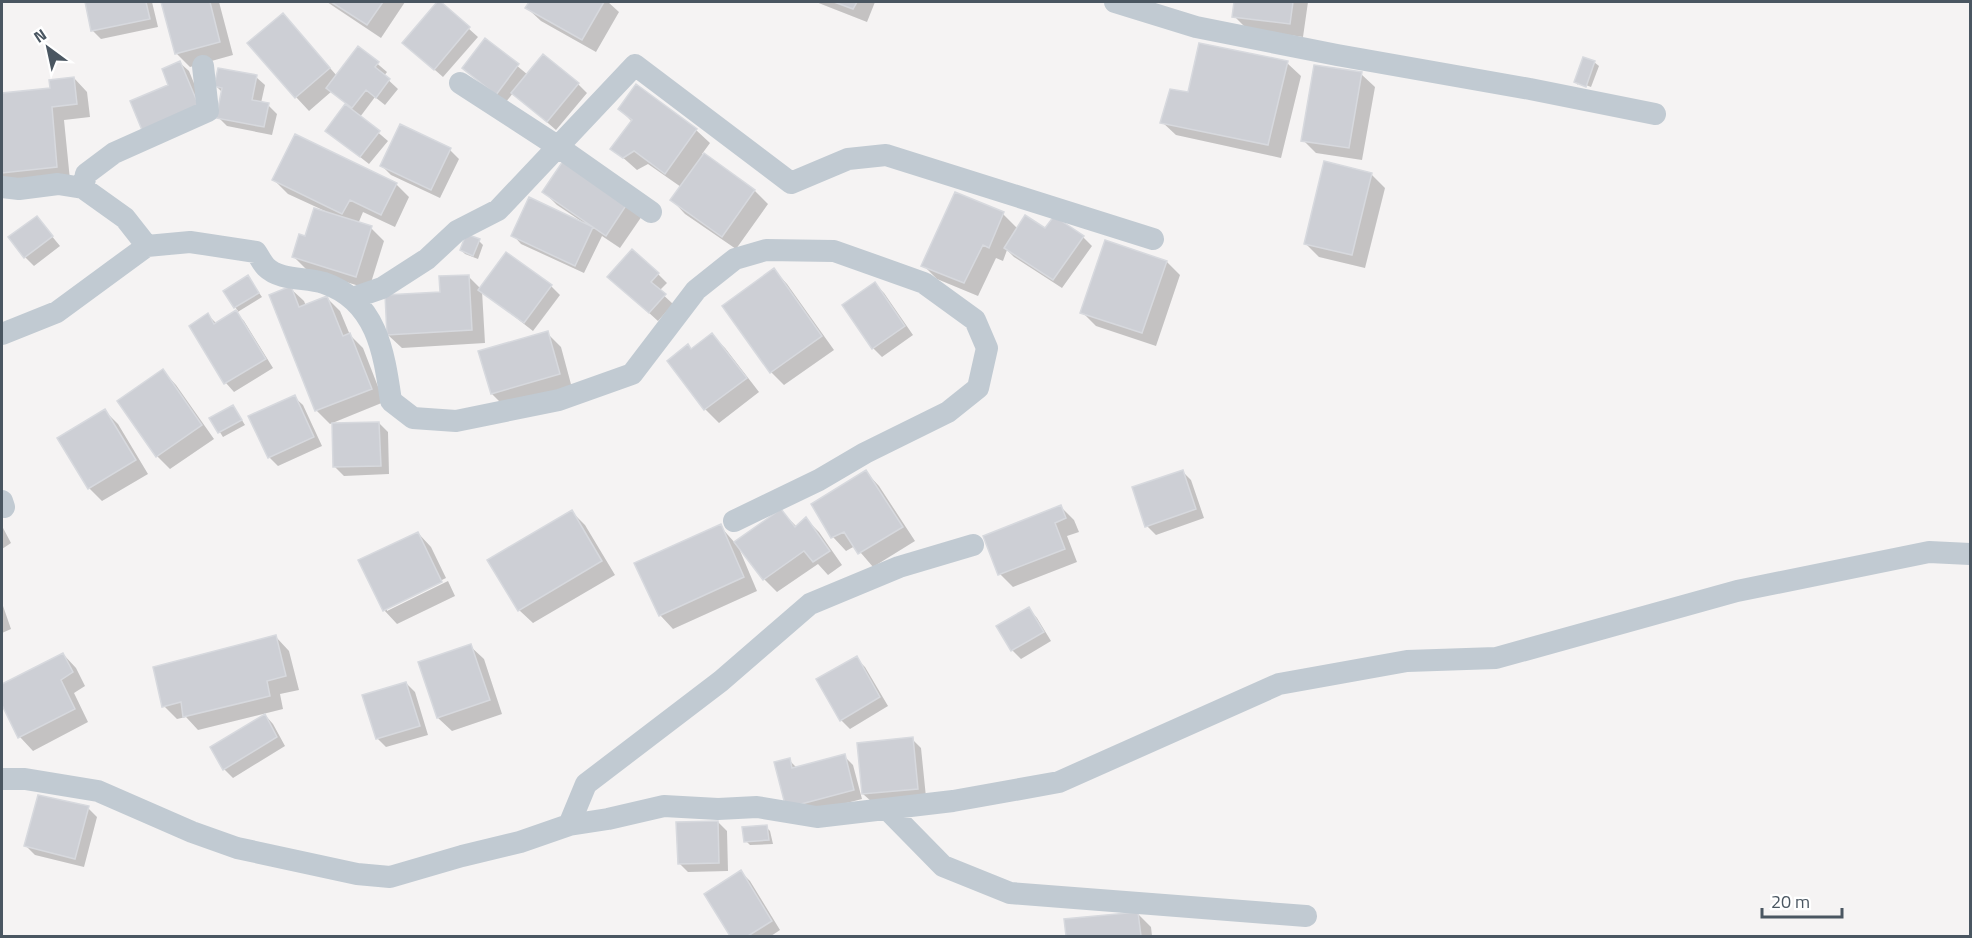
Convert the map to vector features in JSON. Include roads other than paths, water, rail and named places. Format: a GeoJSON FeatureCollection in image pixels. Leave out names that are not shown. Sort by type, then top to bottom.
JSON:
{"type":"FeatureCollection","features":[{"type":"Feature","properties":{"kind":"street"},"geometry":{"type":"LineString","coordinates":[[1115,2],[1196,27],[1337,55],[1530,88],[1655,114]]}},
{"type":"Feature","properties":{"kind":"street"},"geometry":{"type":"LineString","coordinates":[[353,298],[382,288],[428,260],[457,231],[498,210],[635,65],[791,183],[848,159],[886,155],[1152,239]]}},
{"type":"Feature","properties":{"kind":"street"},"geometry":{"type":"LineString","coordinates":[[82,188],[87,174],[114,153],[208,111],[203,66]]}},
{"type":"Feature","properties":{"kind":"street"},"geometry":{"type":"LineString","coordinates":[[460,83],[557,146],[651,212]]}},
{"type":"Feature","properties":{"kind":"street"},"geometry":{"type":"LineString","coordinates":[[2,187],[19,189],[58,184],[82,188],[125,218],[147,246]]}},
{"type":"Feature","properties":{"kind":"street"},"geometry":{"type":"LineString","coordinates":[[2,334],[57,312],[147,246],[190,242],[256,252],[267,268],[284,276],[324,283],[353,298],[367,315],[383,347],[391,401],[413,418],[456,421],[559,400],[632,374],[696,290],[735,259],[766,250],[834,251],[924,283],[975,320],[987,348],[978,388],[948,412],[865,453],[819,480],[735,520]]}},
{"type":"Feature","properties":{"kind":"street"},"geometry":{"type":"LineString","coordinates":[[569,825],[586,784],[721,681],[810,604],[899,567],[972,545]]}},
{"type":"Feature","properties":{"kind":"street"},"geometry":{"type":"LineString","coordinates":[[2,779],[25,779],[98,791],[172,824],[237,848],[357,874],[390,877],[520,842],[569,825],[664,806],[718,809],[757,807],[817,817],[953,801],[1059,782],[1279,684],[1407,661],[1497,658],[1737,591],[1929,552],[1971,554]]}},
{"type":"Feature","properties":{"kind":"street"},"geometry":{"type":"LineString","coordinates":[[886,809],[943,866],[1010,893],[1306,916]]}}]}
